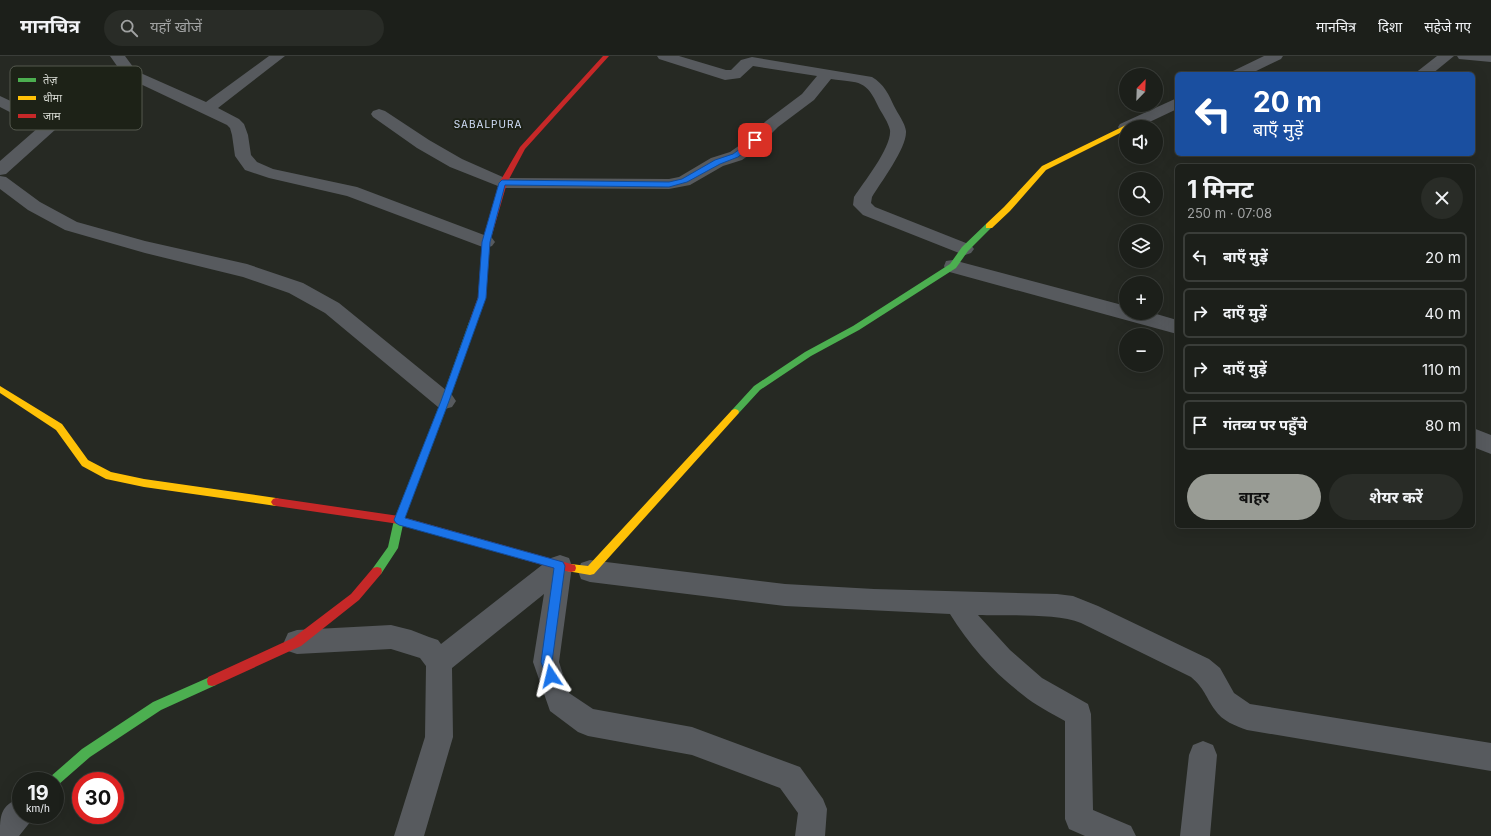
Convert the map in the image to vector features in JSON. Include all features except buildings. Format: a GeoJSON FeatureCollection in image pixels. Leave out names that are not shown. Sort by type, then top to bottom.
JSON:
{"type":"FeatureCollection","features":[{"type":"Feature","properties":{"kind":"street"},"geometry":{"type":"LineString","coordinates":[[117,56],[125,66]]}},
{"type":"Feature","properties":{"kind":"street"},"geometry":{"type":"LineString","coordinates":[[208,109],[278,56]]}},
{"type":"Feature","properties":{"kind":"street"},"geometry":{"type":"LineString","coordinates":[[64,772],[86,753],[158,706],[297,642],[355,597],[377,572],[393,548],[399,520],[445,401],[482,298],[486,242],[502,183],[522,148],[606,56]]}},
{"type":"Feature","properties":{"kind":"street"},"geometry":{"type":"LineString","coordinates":[[664,56],[725,75],[734,75],[746,62],[752,61],[867,80],[874,84],[879,90],[897,127],[898,134],[895,147],[863,197],[862,205],[870,211],[965,249]]}},
{"type":"Feature","properties":{"kind":"street"},"geometry":{"type":"LineString","coordinates":[[1242,72],[1276,56]]}},
{"type":"Feature","properties":{"kind":"street"},"geometry":{"type":"LineString","coordinates":[[1425,72],[1447,56]]}},
{"type":"Feature","properties":{"kind":"street"},"geometry":{"type":"LineString","coordinates":[[1464,56],[1491,58]]}},
{"type":"Feature","properties":{"kind":"street"},"geometry":{"type":"LineString","coordinates":[[379,114],[456,164],[502,183],[669,184],[684,181],[717,162],[736,156],[746,149],[772,124],[808,97],[828,74]]}},
{"type":"Feature","properties":{"kind":"street"},"geometry":{"type":"LineString","coordinates":[[142,79],[233,122],[238,127],[243,156],[251,166],[269,173],[351,191],[486,242]]}},
{"type":"Feature","properties":{"kind":"street"},"geometry":{"type":"LineString","coordinates":[[0,101],[10,106]]}},
{"type":"Feature","properties":{"kind":"street"},"geometry":{"type":"LineString","coordinates":[[1141,120],[1175,104]]}},
{"type":"Feature","properties":{"kind":"street"},"geometry":{"type":"LineString","coordinates":[[0,170],[45,130]]}},
{"type":"Feature","properties":{"kind":"street"},"geometry":{"type":"LineString","coordinates":[[590,571],[757,388],[808,354],[856,328],[952,266],[965,249],[1007,209],[1044,168],[1119,130]]}},
{"type":"Feature","properties":{"kind":"street"},"geometry":{"type":"LineString","coordinates":[[0,180],[34,206],[71,226],[145,248],[247,271],[296,288],[332,308],[445,401]]}},
{"type":"Feature","properties":{"kind":"street"},"geometry":{"type":"LineString","coordinates":[[952,266],[1119,311]]}},
{"type":"Feature","properties":{"kind":"street"},"geometry":{"type":"LineString","coordinates":[[1152,320],[1175,326]]}},
{"type":"Feature","properties":{"kind":"street"},"geometry":{"type":"LineString","coordinates":[[0,389],[59,427],[85,464],[108,476],[144,483],[399,520],[560,566],[590,571],[785,595],[1058,606],[1073,608],[1089,614],[1200,668],[1211,677],[1226,702],[1234,710],[1247,717],[1491,757]]}},
{"type":"Feature","properties":{"kind":"street"},"geometry":{"type":"LineString","coordinates":[[1475,438],[1491,445]]}},
{"type":"Feature","properties":{"kind":"street"},"geometry":{"type":"LineString","coordinates":[[439,662],[560,566]]}},
{"type":"Feature","properties":{"kind":"street"},"geometry":{"type":"LineString","coordinates":[[560,566],[546,662],[559,702],[588,722],[692,741],[790,777],[813,809],[810,836]]}},
{"type":"Feature","properties":{"kind":"street"},"geometry":{"type":"LineString","coordinates":[[956,602],[971,626],[1001,659],[1033,687],[1078,714],[1079,819],[1121,836]]}},
{"type":"Feature","properties":{"kind":"street"},"geometry":{"type":"LineString","coordinates":[[297,642],[391,638],[411,642],[429,649],[439,662],[439,737],[409,836]]}},
{"type":"Feature","properties":{"kind":"street"},"geometry":{"type":"LineString","coordinates":[[1196,836],[1203,755]]}},
{"type":"Feature","properties":{"kind":"street"},"geometry":{"type":"LineString","coordinates":[[1,836],[12,822]]}},
{"type":"Feature","properties":{"kind":"traffic: fast"},"geometry":{"type":"LineString","coordinates":[[735,412],[757,388],[808,354],[856,328],[953,266],[965,249],[989,226]]}},
{"type":"Feature","properties":{"kind":"traffic: fast"},"geometry":{"type":"LineString","coordinates":[[377,571],[393,548],[399,520],[445,401],[473,322]]}},
{"type":"Feature","properties":{"kind":"traffic: fast"},"geometry":{"type":"LineString","coordinates":[[64,772],[86,753],[157,706],[212,681]]}},
{"type":"Feature","properties":{"kind":"traffic: slow"},"geometry":{"type":"LineString","coordinates":[[989,226],[1007,209],[1044,168],[1119,130]]}},
{"type":"Feature","properties":{"kind":"traffic: slow"},"geometry":{"type":"LineString","coordinates":[[0,389],[59,427],[85,463],[109,476],[144,483],[276,502]]}},
{"type":"Feature","properties":{"kind":"traffic: slow"},"geometry":{"type":"LineString","coordinates":[[571,568],[590,571],[735,412]]}},
{"type":"Feature","properties":{"kind":"traffic: jam"},"geometry":{"type":"LineString","coordinates":[[473,322],[482,297],[486,242],[503,183],[522,148],[606,56]]}},
{"type":"Feature","properties":{"kind":"traffic: jam"},"geometry":{"type":"LineString","coordinates":[[276,502],[399,520],[571,568]]}},
{"type":"Feature","properties":{"kind":"traffic: jam"},"geometry":{"type":"LineString","coordinates":[[212,681],[297,642],[355,597],[377,571]]}},
{"type":"Feature","properties":{"kind":"district","name":"SABALPURA"},"geometry":{"type":"Point","coordinates":[488,124]}},
{"type":"Feature","properties":{"kind":"route"},"geometry":{"type":"LineString","coordinates":[[551,676],[546,662],[560,566],[399,520],[445,401],[482,298],[486,242],[502,183],[669,184],[684,181],[717,162],[736,156],[755,140]]}}]}
